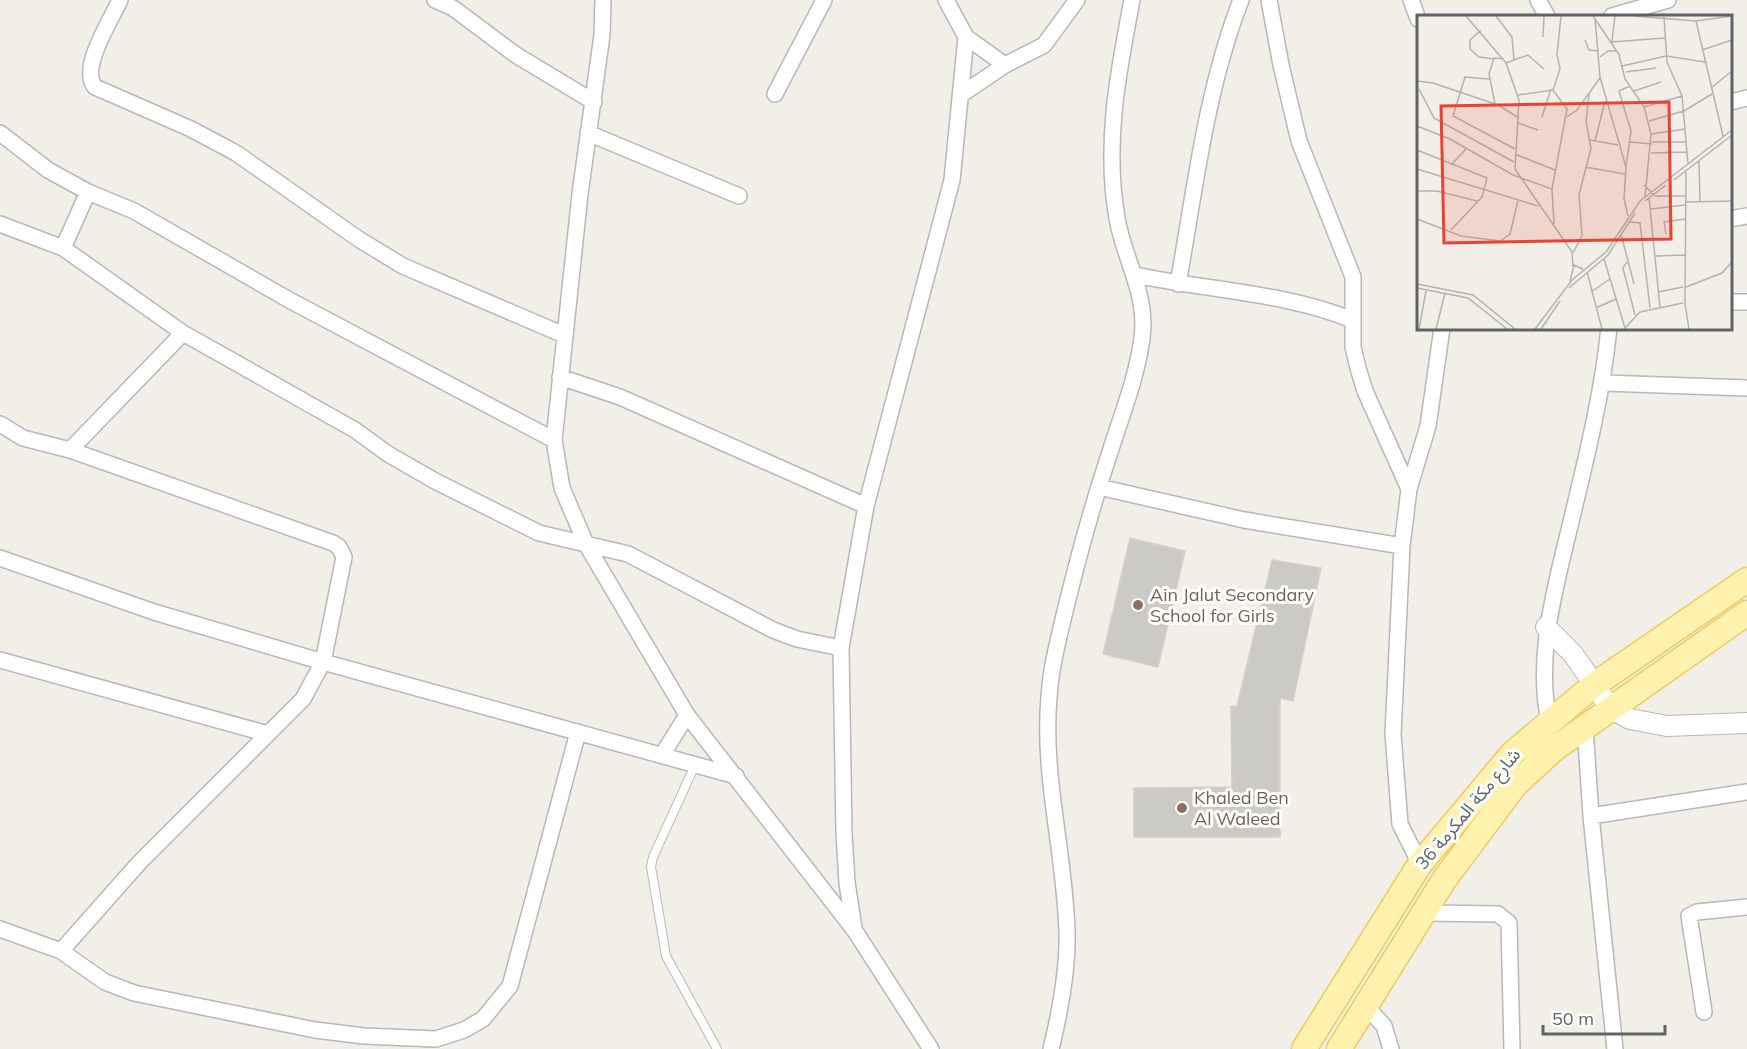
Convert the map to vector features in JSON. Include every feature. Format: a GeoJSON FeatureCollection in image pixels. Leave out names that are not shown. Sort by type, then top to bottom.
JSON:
{"type":"FeatureCollection","features":[{"type":"Feature","properties":{"kind":"main road","name":"شارع مكة المكرمة 36"},"geometry":{"type":"LineString","coordinates":[[1304,1049],[1420,864],[1512,753],[1594,685],[1747,580]]}},
{"type":"Feature","properties":{"kind":"main road","name":"شارع مكة المكرمة 36"},"geometry":{"type":"LineString","coordinates":[[1339,1049],[1444,880],[1515,785],[1554,749],[1747,613]]}},
{"type":"Feature","properties":{"kind":"street"},"geometry":{"type":"LineString","coordinates":[[120,0],[90,64],[90,77],[96,87],[191,129],[236,153],[360,240],[403,266],[564,335]]}},
{"type":"Feature","properties":{"kind":"street"},"geometry":{"type":"LineString","coordinates":[[435,0],[453,8],[516,55],[594,102]]}},
{"type":"Feature","properties":{"kind":"street"},"geometry":{"type":"LineString","coordinates":[[603,0],[602,35],[564,335],[554,440],[562,488],[586,544],[687,715],[855,931],[931,1049]]}},
{"type":"Feature","properties":{"kind":"street"},"geometry":{"type":"LineString","coordinates":[[776,94],[824,0]]}},
{"type":"Feature","properties":{"kind":"street"},"geometry":{"type":"LineString","coordinates":[[946,0],[966,37],[1005,65]]}},
{"type":"Feature","properties":{"kind":"street"},"geometry":{"type":"LineString","coordinates":[[962,94],[1005,65],[1044,45],[1077,0]]}},
{"type":"Feature","properties":{"kind":"street"},"geometry":{"type":"LineString","coordinates":[[1051,1049],[1060,1010],[1067,934],[1048,755],[1049,697],[1057,647],[1085,531],[1138,366],[1144,323],[1136,275],[1124,246],[1117,217],[1110,137],[1113,97],[1132,0]]}},
{"type":"Feature","properties":{"kind":"street"},"geometry":{"type":"LineString","coordinates":[[1178,284],[1205,128],[1227,36],[1241,0]]}},
{"type":"Feature","properties":{"kind":"street"},"geometry":{"type":"LineString","coordinates":[[1269,0],[1299,141],[1350,266],[1354,290],[1353,347],[1365,391],[1409,489]]}},
{"type":"Feature","properties":{"kind":"street"},"geometry":{"type":"LineString","coordinates":[[1411,0],[1417,15]]}},
{"type":"Feature","properties":{"kind":"street"},"geometry":{"type":"LineString","coordinates":[[1538,0],[1546,15]]}},
{"type":"Feature","properties":{"kind":"street"},"geometry":{"type":"LineString","coordinates":[[1616,15],[1668,0]]}},
{"type":"Feature","properties":{"kind":"street"},"geometry":{"type":"LineString","coordinates":[[855,931],[847,883],[844,834],[841,648],[866,506],[952,180],[966,37]]}},
{"type":"Feature","properties":{"kind":"street"},"geometry":{"type":"LineString","coordinates":[[1732,102],[1747,98]]}},
{"type":"Feature","properties":{"kind":"street"},"geometry":{"type":"LineString","coordinates":[[0,133],[48,170],[88,192],[144,216],[291,301],[554,440]]}},
{"type":"Feature","properties":{"kind":"street"},"geometry":{"type":"LineString","coordinates":[[588,133],[740,196]]}},
{"type":"Feature","properties":{"kind":"street"},"geometry":{"type":"LineString","coordinates":[[63,248],[88,192]]}},
{"type":"Feature","properties":{"kind":"street"},"geometry":{"type":"LineString","coordinates":[[1732,219],[1747,216]]}},
{"type":"Feature","properties":{"kind":"street"},"geometry":{"type":"LineString","coordinates":[[0,224],[63,248],[183,333],[355,430],[388,454],[435,481],[539,533],[628,554],[773,630],[797,639],[841,648]]}},
{"type":"Feature","properties":{"kind":"street"},"geometry":{"type":"LineString","coordinates":[[1136,275],[1178,284],[1300,303],[1328,310],[1352,320]]}},
{"type":"Feature","properties":{"kind":"street"},"geometry":{"type":"LineString","coordinates":[[1420,864],[1400,824],[1393,735],[1402,546],[1409,489],[1428,426],[1442,330]]}},
{"type":"Feature","properties":{"kind":"street"},"geometry":{"type":"LineString","coordinates":[[1554,749],[1548,722],[1545,690],[1546,627],[1604,383],[1609,330]]}},
{"type":"Feature","properties":{"kind":"street"},"geometry":{"type":"LineString","coordinates":[[70,450],[183,333]]}},
{"type":"Feature","properties":{"kind":"street"},"geometry":{"type":"LineString","coordinates":[[560,377],[620,397],[866,506]]}},
{"type":"Feature","properties":{"kind":"street"},"geometry":{"type":"LineString","coordinates":[[1604,383],[1747,388]]}},
{"type":"Feature","properties":{"kind":"street"},"geometry":{"type":"LineString","coordinates":[[0,424],[23,438],[70,450],[339,548],[344,558],[323,662],[303,699],[139,863],[62,951]]}},
{"type":"Feature","properties":{"kind":"street"},"geometry":{"type":"LineString","coordinates":[[1099,486],[1244,520],[1402,546]]}},
{"type":"Feature","properties":{"kind":"street"},"geometry":{"type":"LineString","coordinates":[[0,558],[154,612],[323,662],[696,763],[736,776]]}},
{"type":"Feature","properties":{"kind":"street"},"geometry":{"type":"LineString","coordinates":[[1546,627],[1573,654],[1611,709],[1630,719],[1649,724],[1747,723]]}},
{"type":"Feature","properties":{"kind":"street"},"geometry":{"type":"LineString","coordinates":[[0,660],[268,734]]}},
{"type":"Feature","properties":{"kind":"street"},"geometry":{"type":"LineString","coordinates":[[662,755],[687,715]]}},
{"type":"Feature","properties":{"kind":"street"},"geometry":{"type":"LineString","coordinates":[[1585,727],[1591,816],[1615,1049]]}},
{"type":"Feature","properties":{"kind":"street"},"geometry":{"type":"LineString","coordinates":[[0,929],[62,951],[105,982],[134,993],[315,1030],[363,1036],[436,1039],[464,1030],[483,1019],[510,986],[578,732]]}},
{"type":"Feature","properties":{"kind":"street"},"geometry":{"type":"LineString","coordinates":[[1591,816],[1747,792]]}},
{"type":"Feature","properties":{"kind":"street"},"geometry":{"type":"LineString","coordinates":[[1704,1012],[1689,916],[1697,912],[1747,907]]}},
{"type":"Feature","properties":{"kind":"street"},"geometry":{"type":"LineString","coordinates":[[1426,912],[1498,914],[1509,922],[1512,1049]]}},
{"type":"Feature","properties":{"kind":"street"},"geometry":{"type":"LineString","coordinates":[[1365,1005],[1384,1026],[1391,1049]]}},
{"type":"Feature","properties":{"kind":"lane"},"geometry":{"type":"LineString","coordinates":[[696,763],[653,857],[651,867],[666,956],[717,1049]]}},
{"type":"Feature","properties":{"kind":"building","name":"Ain Jalut Secondary School for Girls"},"geometry":{"type":"Polygon","coordinates":[[[1130,538],[1185,551],[1158,667],[1103,654],[1130,538]]]}},
{"type":"Feature","properties":{"kind":"building","name":"Khaled Ben Al Waleed"},"geometry":{"type":"Polygon","coordinates":[[[1272,560],[1321,568],[1293,701],[1280,698],[1280,837],[1134,837],[1134,788],[1232,787],[1231,706],[1237,706],[1272,560]]]}},
{"type":"Feature","properties":{"kind":"place","name":"Ain Jalut Secondary School for Girls"},"geometry":{"type":"Point","coordinates":[1138,605]}},
{"type":"Feature","properties":{"kind":"place","name":"Khaled Ben Al Waleed"},"geometry":{"type":"Point","coordinates":[1182,808]}}]}
